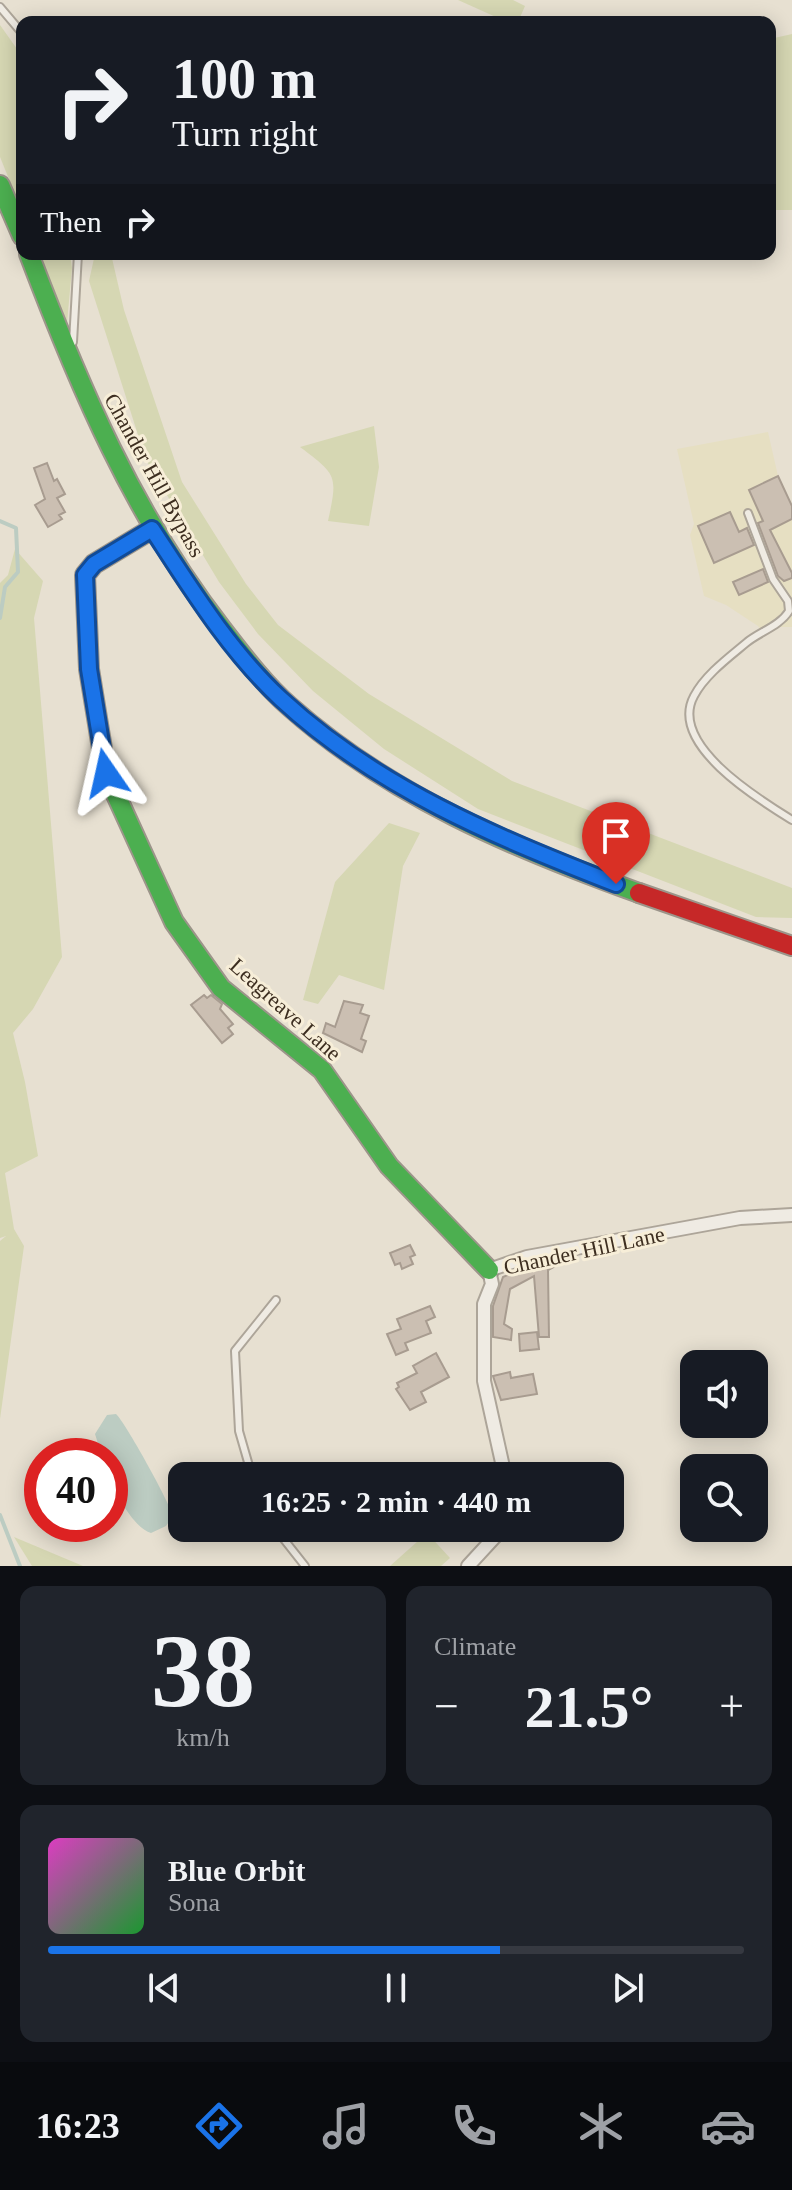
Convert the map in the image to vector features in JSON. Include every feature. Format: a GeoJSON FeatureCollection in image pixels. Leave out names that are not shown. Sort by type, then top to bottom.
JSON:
{"type":"FeatureCollection","features":[{"type":"Feature","properties":{"kind":"main road"},"geometry":{"type":"LineString","coordinates":[[0,185],[16,222]]}},
{"type":"Feature","properties":{"kind":"main road","name":"Chander Hill Bypass"},"geometry":{"type":"LineString","coordinates":[[31,260],[70,367],[107,447],[152,529],[206,611],[279,697],[316,729],[429,805],[522,847],[792,946]]}},
{"type":"Feature","properties":{"kind":"main road","name":"Leagreave Lane"},"geometry":{"type":"LineString","coordinates":[[152,529],[94,564],[85,575],[89,669],[106,773],[174,922],[221,988],[322,1070],[389,1166],[489,1270]]}},
{"type":"Feature","properties":{"kind":"street","name":"Chander Hill Lane"},"geometry":{"type":"LineString","coordinates":[[502,1462],[484,1381],[484,1304],[492,1284],[489,1270],[527,1257],[740,1218],[792,1215]]}},
{"type":"Feature","properties":{"kind":"street"},"geometry":{"type":"LineString","coordinates":[[468,1566],[490,1542]]}},
{"type":"Feature","properties":{"kind":"lane"},"geometry":{"type":"LineString","coordinates":[[0,7],[16,26]]}},
{"type":"Feature","properties":{"kind":"lane"},"geometry":{"type":"LineString","coordinates":[[70,367],[78,260]]}},
{"type":"Feature","properties":{"kind":"lane"},"geometry":{"type":"LineString","coordinates":[[748,513],[773,579],[789,608],[780,622],[761,630],[717,669],[694,697],[691,726],[701,749],[792,820]]}},
{"type":"Feature","properties":{"kind":"lane"},"geometry":{"type":"LineString","coordinates":[[248,1462],[239,1431],[235,1351],[276,1300]]}},
{"type":"Feature","properties":{"kind":"lane"},"geometry":{"type":"LineString","coordinates":[[286,1542],[305,1566]]}},
{"type":"Feature","properties":{"kind":"shaded area"},"geometry":{"type":"Polygon","coordinates":[[[768,432],[778,476],[792,506],[792,627],[779,627],[764,635],[758,626],[726,605],[704,596],[690,535],[694,524],[677,449],[768,432]]]}},
{"type":"Feature","properties":{"kind":"shaded area"},"geometry":{"type":"Polygon","coordinates":[[[116,1414],[128,1431],[168,1505],[168,1523],[151,1533],[138,1525],[128,1511],[128,1438],[96,1438],[95,1434],[107,1415],[116,1414]]]}},
{"type":"Feature","properties":{"kind":"green space"},"geometry":{"type":"Polygon","coordinates":[[[458,0],[513,0],[525,6],[521,16],[494,16],[458,0]]]}},
{"type":"Feature","properties":{"kind":"green space"},"geometry":{"type":"Polygon","coordinates":[[[0,25],[16,48],[16,196],[0,157],[0,25]]]}},
{"type":"Feature","properties":{"kind":"green space"},"geometry":{"type":"Polygon","coordinates":[[[792,34],[792,210],[776,210],[776,38],[792,34]]]}},
{"type":"Feature","properties":{"kind":"green space"},"geometry":{"type":"Polygon","coordinates":[[[41,260],[71,260],[67,323],[41,260]]]}},
{"type":"Feature","properties":{"kind":"green space"},"geometry":{"type":"Polygon","coordinates":[[[94,260],[112,260],[124,310],[182,482],[246,584],[278,625],[369,694],[512,781],[792,888],[792,918],[756,917],[478,809],[384,749],[313,691],[258,634],[219,582],[146,460],[89,281],[94,260]]]}},
{"type":"Feature","properties":{"kind":"green space"},"geometry":{"type":"Polygon","coordinates":[[[374,426],[379,467],[369,526],[328,521],[333,494],[332,477],[300,447],[374,426]]]}},
{"type":"Feature","properties":{"kind":"green space"},"geometry":{"type":"Polygon","coordinates":[[[15,549],[43,581],[34,618],[62,957],[33,1009],[13,1033],[38,1156],[5,1173],[14,1229],[24,1246],[0,1419],[0,1241],[6,1236],[0,1238],[0,583],[8,575],[15,549]]]}},
{"type":"Feature","properties":{"kind":"green space"},"geometry":{"type":"Polygon","coordinates":[[[389,823],[420,833],[403,866],[384,990],[339,975],[318,1004],[303,1000],[335,882],[389,823]]]}},
{"type":"Feature","properties":{"kind":"green space"},"geometry":{"type":"Polygon","coordinates":[[[14,1537],[83,1566],[32,1566],[14,1537]]]}},
{"type":"Feature","properties":{"kind":"green space"},"geometry":{"type":"Polygon","coordinates":[[[417,1542],[435,1542],[450,1558],[441,1566],[390,1566],[417,1542]]]}},
{"type":"Feature","properties":{"kind":"building"},"geometry":{"type":"Polygon","coordinates":[[[47,463],[54,481],[57,479],[65,494],[57,498],[65,512],[59,515],[62,519],[48,527],[35,505],[45,499],[34,468],[47,463]]]}},
{"type":"Feature","properties":{"kind":"building"},"geometry":{"type":"Polygon","coordinates":[[[778,476],[792,506],[792,519],[770,530],[792,573],[792,578],[784,581],[778,576],[758,523],[763,521],[749,490],[778,476]]]}},
{"type":"Feature","properties":{"kind":"building"},"geometry":{"type":"Polygon","coordinates":[[[730,512],[739,532],[747,528],[754,545],[714,563],[698,526],[730,512]]]}},
{"type":"Feature","properties":{"kind":"building"},"geometry":{"type":"Polygon","coordinates":[[[763,569],[768,582],[739,595],[733,582],[763,569]]]}},
{"type":"Feature","properties":{"kind":"building"},"geometry":{"type":"Polygon","coordinates":[[[204,995],[207,998],[211,995],[222,1004],[220,1009],[233,1024],[228,1028],[233,1034],[222,1043],[191,1005],[204,995]]]}},
{"type":"Feature","properties":{"kind":"building"},"geometry":{"type":"Polygon","coordinates":[[[344,1001],[363,1005],[360,1013],[369,1016],[361,1039],[366,1041],[362,1052],[323,1033],[326,1023],[335,1027],[344,1001]]]}},
{"type":"Feature","properties":{"kind":"building"},"geometry":{"type":"Polygon","coordinates":[[[410,1245],[415,1255],[410,1257],[413,1264],[402,1269],[400,1263],[395,1265],[390,1253],[410,1245]]]}},
{"type":"Feature","properties":{"kind":"building"},"geometry":{"type":"Polygon","coordinates":[[[559,1264],[548,1270],[549,1337],[539,1337],[534,1276],[510,1289],[504,1324],[512,1329],[511,1340],[493,1337],[493,1306],[503,1277],[529,1266],[559,1264]]]}},
{"type":"Feature","properties":{"kind":"building"},"geometry":{"type":"Polygon","coordinates":[[[430,1306],[435,1317],[426,1321],[431,1333],[405,1343],[408,1350],[396,1355],[387,1334],[401,1329],[397,1319],[430,1306]]]}},
{"type":"Feature","properties":{"kind":"building"},"geometry":{"type":"Polygon","coordinates":[[[537,1332],[539,1349],[520,1351],[519,1334],[537,1332]]]}},
{"type":"Feature","properties":{"kind":"building"},"geometry":{"type":"Polygon","coordinates":[[[436,1353],[449,1377],[421,1392],[426,1402],[410,1410],[396,1389],[399,1387],[397,1383],[417,1373],[413,1366],[436,1353]]]}},
{"type":"Feature","properties":{"kind":"building"},"geometry":{"type":"Polygon","coordinates":[[[510,1372],[511,1378],[533,1374],[537,1394],[501,1400],[493,1376],[510,1372]]]}},
{"type":"Feature","properties":{"kind":"waterway"},"geometry":{"type":"LineString","coordinates":[[0,521],[16,528],[18,572],[5,587],[0,618]]}},
{"type":"Feature","properties":{"kind":"waterway"},"geometry":{"type":"LineString","coordinates":[[0,1515],[20,1566]]}},
{"type":"Feature","properties":{"kind":"traffic: fast"},"geometry":{"type":"LineString","coordinates":[[0,185],[16,222]]}},
{"type":"Feature","properties":{"kind":"traffic: fast"},"geometry":{"type":"LineString","coordinates":[[31,260],[89,401],[135,495],[190,586],[271,688],[328,738],[411,793],[500,838],[639,893]]}},
{"type":"Feature","properties":{"kind":"traffic: fast"},"geometry":{"type":"LineString","coordinates":[[152,529],[94,564],[85,575],[89,669],[106,773],[174,922],[221,988],[322,1070],[389,1166],[489,1270]]}},
{"type":"Feature","properties":{"kind":"traffic: jam"},"geometry":{"type":"LineString","coordinates":[[639,893],[792,946]]}},
{"type":"Feature","properties":{"kind":"route"},"geometry":{"type":"LineString","coordinates":[[106,773],[89,669],[85,575],[94,564],[152,529],[206,611],[279,697],[316,729],[429,805],[522,847],[616,884]]}}]}
